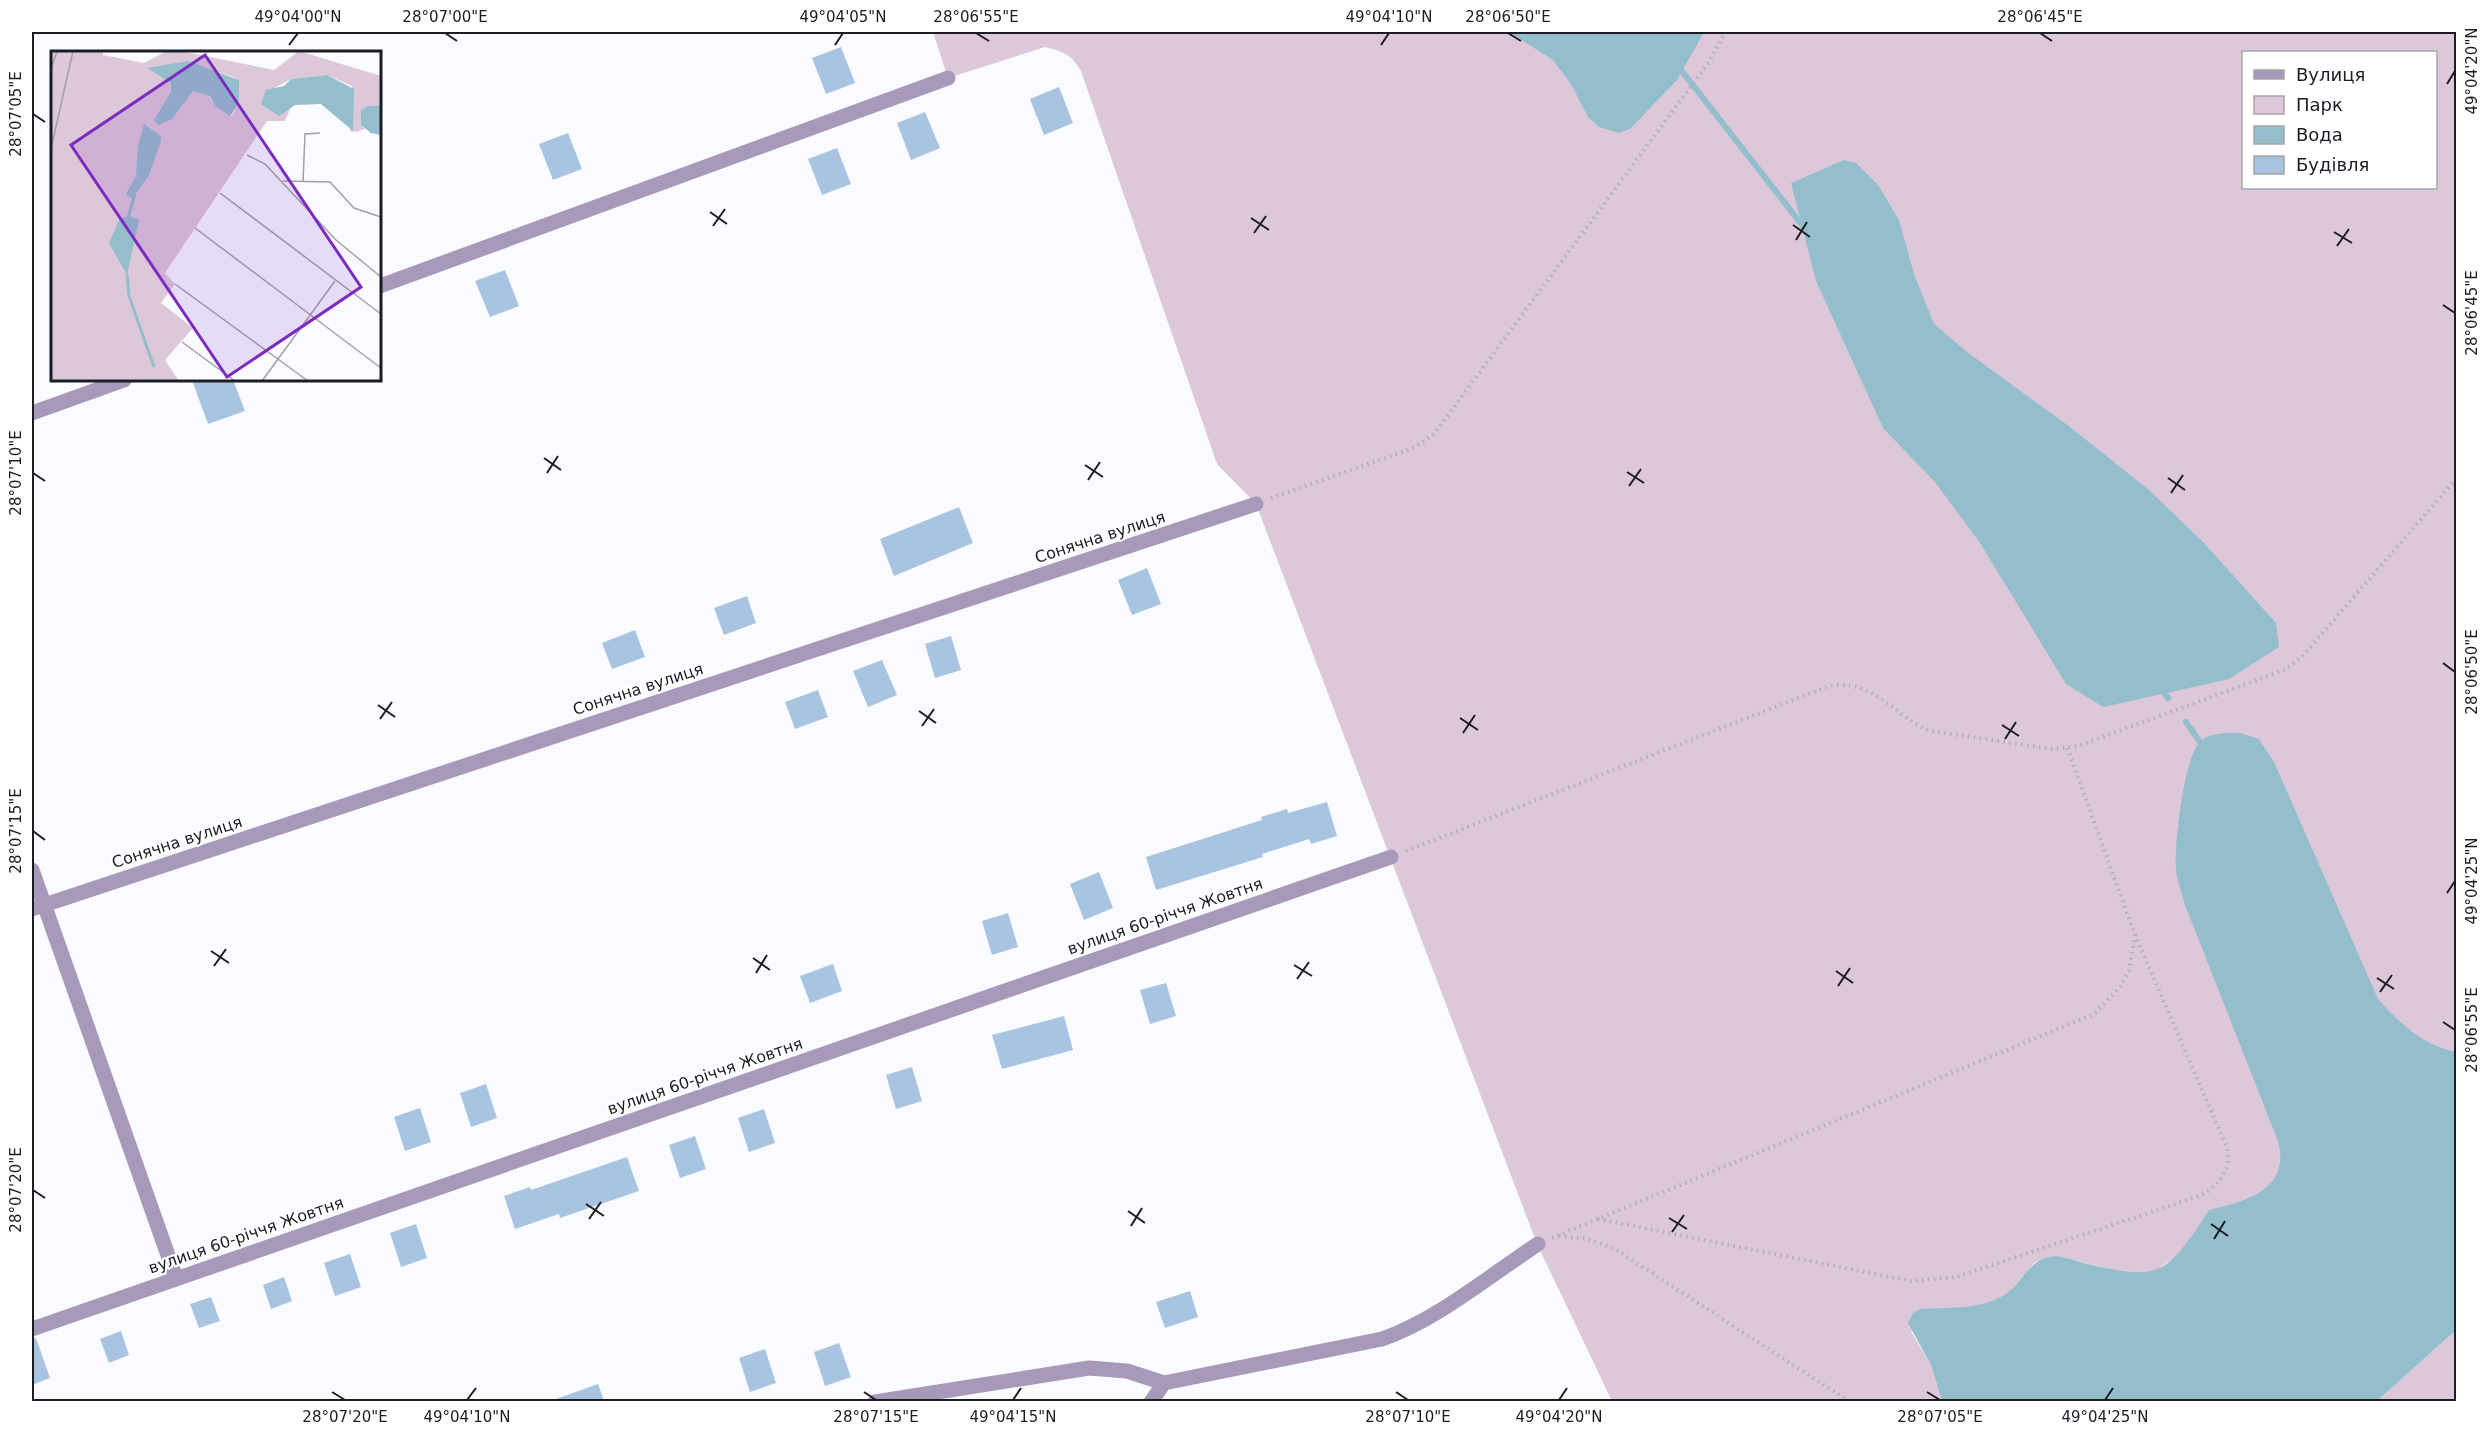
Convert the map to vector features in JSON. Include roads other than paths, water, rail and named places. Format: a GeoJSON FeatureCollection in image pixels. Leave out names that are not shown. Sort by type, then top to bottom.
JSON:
{"type":"FeatureCollection","features":[{"type":"Feature","properties":{"kind":"street"},"geometry":{"type":"LineString","coordinates":[[381,286],[948,78]]}},
{"type":"Feature","properties":{"kind":"street"},"geometry":{"type":"LineString","coordinates":[[32,413],[121,381]]}},
{"type":"Feature","properties":{"kind":"street","name":"Сонячна вулиця"},"geometry":{"type":"LineString","coordinates":[[38,907],[1256,504]]}},
{"type":"Feature","properties":{"kind":"street","name":"вулиця 60-річчя Жовтня"},"geometry":{"type":"LineString","coordinates":[[32,1329],[1391,857]]}},
{"type":"Feature","properties":{"kind":"street"},"geometry":{"type":"LineString","coordinates":[[32,870],[38,907],[176,1278]]}},
{"type":"Feature","properties":{"kind":"street"},"geometry":{"type":"LineString","coordinates":[[875,1401],[1089,1368],[1127,1371],[1164,1383],[1382,1339],[1401,1333],[1436,1312],[1538,1244]]}},
{"type":"Feature","properties":{"kind":"street"},"geometry":{"type":"LineString","coordinates":[[1151,1401],[1164,1383]]}},
{"type":"Feature","properties":{"kind":"water"},"geometry":{"type":"Polygon","coordinates":[[[1509,32],[1704,32],[1677,80],[1630,129],[1619,133],[1599,127],[1588,117],[1571,84],[1553,60],[1509,32]]]}},
{"type":"Feature","properties":{"kind":"water"},"geometry":{"type":"Polygon","coordinates":[[[1844,160],[1856,163],[1878,185],[1899,220],[1914,274],[1934,324],[1967,352],[2070,427],[2149,490],[2204,543],[2276,623],[2279,647],[2229,679],[2103,707],[2066,684],[1980,543],[1935,482],[1883,428],[1816,281],[1791,183],[1844,160]]]}},
{"type":"Feature","properties":{"kind":"water"},"geometry":{"type":"Polygon","coordinates":[[[2240,733],[2259,739],[2274,762],[2378,999],[2395,1017],[2423,1039],[2433,1045],[2456,1052],[2456,1330],[2377,1401],[1942,1401],[1931,1365],[1908,1323],[1913,1313],[1920,1309],[1968,1306],[1992,1301],[2012,1289],[2036,1262],[2053,1256],[2130,1272],[2146,1272],[2160,1268],[2182,1248],[2209,1210],[2251,1197],[2272,1182],[2278,1171],[2280,1158],[2278,1141],[2185,905],[2176,869],[2181,802],[2194,751],[2208,736],[2240,733]]]}},
{"type":"Feature","properties":{"kind":"waterway"},"geometry":{"type":"LineString","coordinates":[[1678,66],[1806,230]]}},
{"type":"Feature","properties":{"kind":"waterway"},"geometry":{"type":"LineString","coordinates":[[2159,687],[2168,698]]}},
{"type":"Feature","properties":{"kind":"waterway"},"geometry":{"type":"LineString","coordinates":[[2186,722],[2203,746]]}}]}
